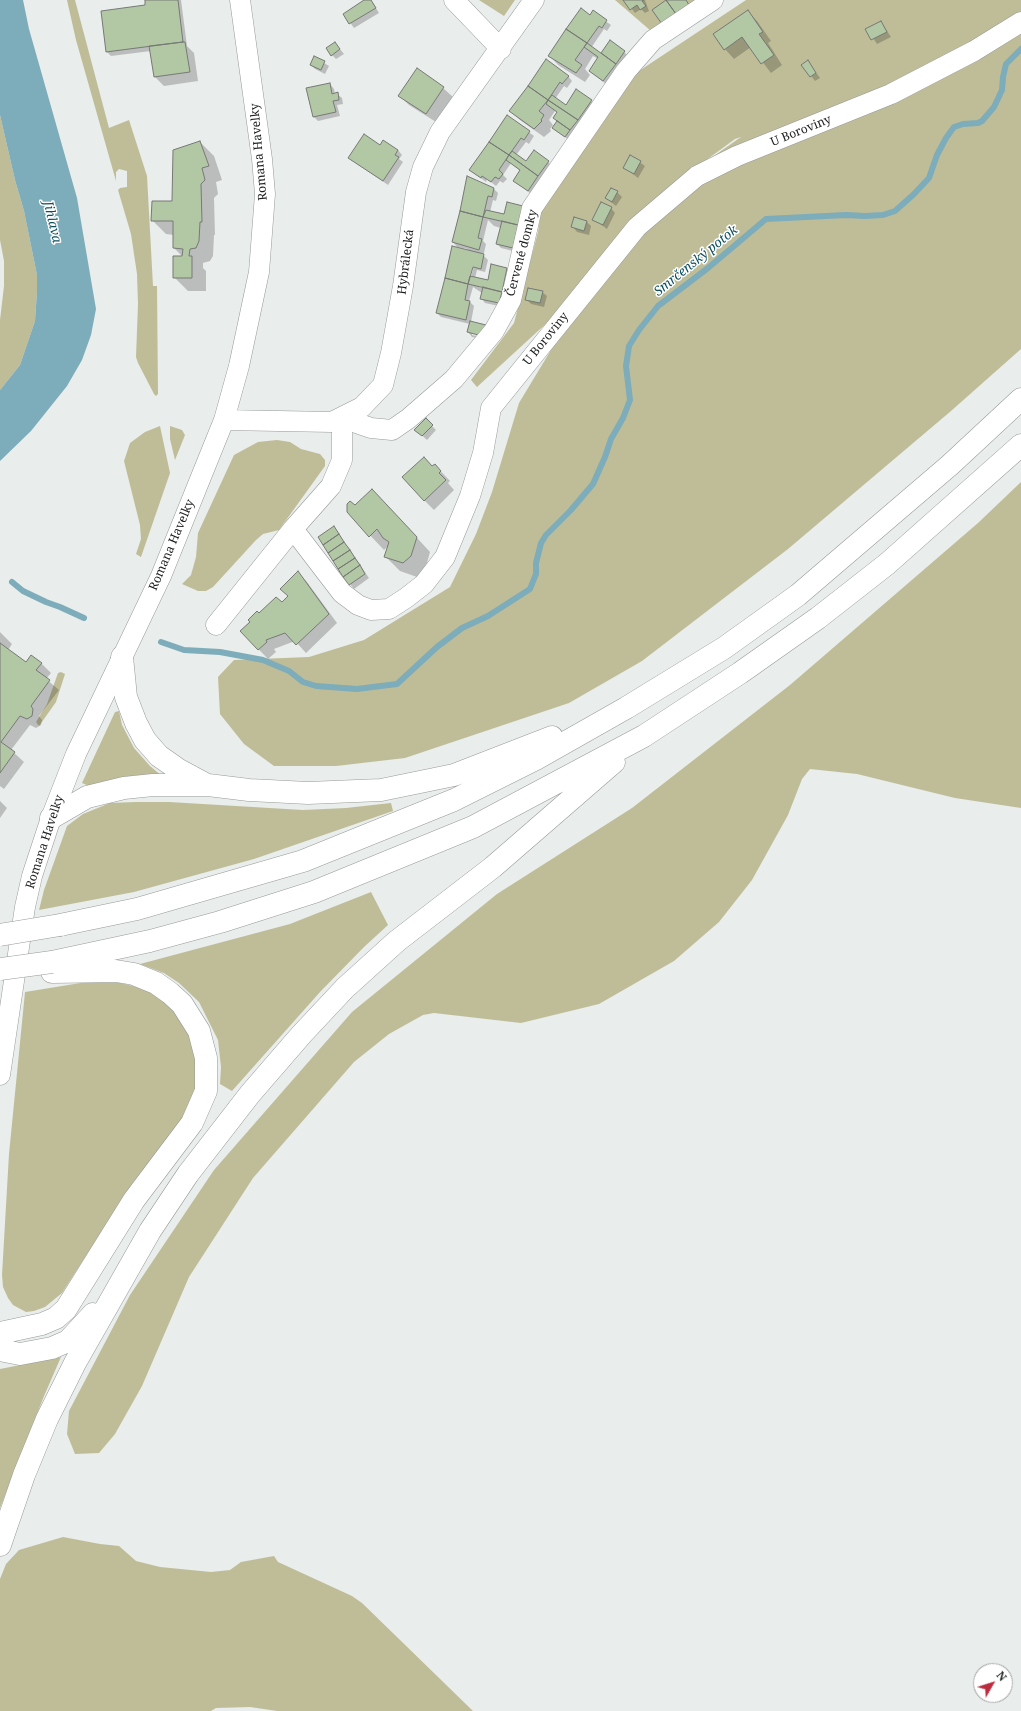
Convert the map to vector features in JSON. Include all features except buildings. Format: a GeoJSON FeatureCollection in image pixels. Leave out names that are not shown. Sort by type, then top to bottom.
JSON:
{"type":"FeatureCollection","features":[{"type":"Feature","properties":{"kind":"highway"},"geometry":{"type":"LineString","coordinates":[[0,935],[60,925],[137,909],[310,858],[454,800],[536,759],[626,708],[724,648],[798,595],[950,465],[1021,399]]}},
{"type":"Feature","properties":{"kind":"highway"},"geometry":{"type":"LineString","coordinates":[[0,973],[50,967],[220,922],[314,892],[472,827],[644,736],[740,674],[818,618],[886,564],[1021,445]]}},
{"type":"Feature","properties":{"kind":"highway"},"geometry":{"type":"LineString","coordinates":[[122,657],[126,697],[136,723],[145,740],[159,756],[180,770],[208,785]]}},
{"type":"Feature","properties":{"kind":"highway"},"geometry":{"type":"LineString","coordinates":[[51,818],[87,797],[124,788],[153,785],[208,785],[249,790],[308,793],[381,790],[454,775],[626,708]]}},
{"type":"Feature","properties":{"kind":"highway"},"geometry":{"type":"LineString","coordinates":[[0,1545],[24,1475],[47,1419],[75,1363],[121,1280],[150,1231],[188,1174],[250,1094],[301,1035],[345,988],[398,941],[492,867],[644,736]]}},
{"type":"Feature","properties":{"kind":"highway"},"geometry":{"type":"LineString","coordinates":[[0,969],[50,967],[116,971],[141,977],[156,983],[182,1004],[199,1030],[206,1058],[206,1091],[192,1123],[134,1200],[66,1309],[56,1318],[42,1324],[0,1333]]}},
{"type":"Feature","properties":{"kind":"highway"},"geometry":{"type":"LineString","coordinates":[[0,1350],[20,1354],[34,1353],[52,1348],[68,1341],[84,1325],[121,1280]]}},
{"type":"Feature","properties":{"kind":"street","name":"Romana Havelky"},"geometry":{"type":"LineString","coordinates":[[0,1075],[25,906],[32,876],[51,818],[76,754],[161,576],[224,420],[239,366],[259,272],[265,194],[261,152],[240,0]]}},
{"type":"Feature","properties":{"kind":"street"},"geometry":{"type":"LineString","coordinates":[[454,0],[501,49]]}},
{"type":"Feature","properties":{"kind":"street","name":"Hybrálecká"},"geometry":{"type":"LineString","coordinates":[[224,420],[324,423],[342,418],[362,407],[383,385],[391,353],[403,286],[416,192],[422,167],[440,132],[501,49],[534,0]]}},
{"type":"Feature","properties":{"kind":"street","name":"Červené domky"},"geometry":{"type":"LineString","coordinates":[[342,418],[371,428],[392,430],[408,419],[454,379],[494,331],[511,300],[532,208],[626,71],[644,50],[653,40],[713,0]]}},
{"type":"Feature","properties":{"kind":"street","name":"U Boroviny"},"geometry":{"type":"LineString","coordinates":[[293,529],[342,593],[358,605],[371,610],[389,609],[406,598],[424,584],[445,557],[470,496],[483,453],[491,408],[637,227],[697,176],[737,156],[891,94],[974,51],[1021,22]]}},
{"type":"Feature","properties":{"kind":"street"},"geometry":{"type":"LineString","coordinates":[[216,625],[293,529],[331,486],[337,475],[342,460],[342,418]]}},
{"type":"Feature","properties":{"kind":"shaded area"},"geometry":{"type":"Polygon","coordinates":[[[67,0],[75,0],[109,128],[129,120],[147,176],[153,286],[157,286],[158,394],[156,396],[136,357],[138,304],[137,274],[131,234],[118,190],[120,188],[127,187],[127,171],[119,169],[116,172],[116,181],[76,40],[67,0]]]}},
{"type":"Feature","properties":{"kind":"shaded area"},"geometry":{"type":"Polygon","coordinates":[[[479,0],[515,0],[504,16],[479,0]]]}},
{"type":"Feature","properties":{"kind":"shaded area"},"geometry":{"type":"Polygon","coordinates":[[[615,0],[697,0],[651,31],[615,0]]]}},
{"type":"Feature","properties":{"kind":"shaded area"},"geometry":{"type":"Polygon","coordinates":[[[746,0],[1021,0],[1021,349],[951,411],[788,549],[642,661],[569,703],[405,758],[336,766],[274,766],[244,744],[220,714],[218,677],[234,660],[309,657],[364,640],[450,587],[476,534],[492,492],[519,403],[618,239],[563,308],[477,387],[471,380],[514,323],[538,232],[541,212],[633,75],[746,0]],[[741,137],[735,139],[698,167],[741,137]]]}},
{"type":"Feature","properties":{"kind":"shaded area"},"geometry":{"type":"Polygon","coordinates":[[[0,115],[15,180],[24,211],[37,275],[37,292],[35,321],[20,365],[0,390],[0,320],[4,286],[4,261],[0,240],[0,115]]]}},
{"type":"Feature","properties":{"kind":"shaded area"},"geometry":{"type":"Polygon","coordinates":[[[160,426],[170,473],[141,557],[136,554],[141,539],[140,525],[124,461],[130,443],[145,432],[160,426]]]}},
{"type":"Feature","properties":{"kind":"shaded area"},"geometry":{"type":"Polygon","coordinates":[[[170,426],[182,430],[185,435],[175,460],[170,439],[170,426]]]}},
{"type":"Feature","properties":{"kind":"shaded area"},"geometry":{"type":"Polygon","coordinates":[[[277,440],[290,442],[301,449],[320,454],[325,460],[325,466],[279,530],[263,534],[256,540],[213,587],[206,591],[198,591],[182,584],[191,575],[196,557],[198,533],[234,455],[258,442],[277,440]]]}},
{"type":"Feature","properties":{"kind":"shaded area"},"geometry":{"type":"Polygon","coordinates":[[[1021,482],[1021,808],[955,798],[857,774],[810,769],[802,779],[788,815],[752,880],[719,922],[674,961],[599,1004],[521,1023],[434,1013],[423,1015],[389,1034],[354,1062],[253,1178],[189,1277],[142,1386],[115,1434],[99,1453],[75,1454],[67,1434],[69,1411],[130,1295],[214,1170],[352,1012],[497,894],[632,808],[790,685],[978,523],[1021,482]]]}},
{"type":"Feature","properties":{"kind":"shaded area"},"geometry":{"type":"Polygon","coordinates":[[[61,672],[65,674],[56,702],[39,726],[36,722],[47,704],[58,673],[61,672]]]}},
{"type":"Feature","properties":{"kind":"shaded area"},"geometry":{"type":"Polygon","coordinates":[[[119,711],[122,725],[134,748],[150,766],[162,776],[89,786],[82,783],[115,712],[119,711]]]}},
{"type":"Feature","properties":{"kind":"shaded area"},"geometry":{"type":"Polygon","coordinates":[[[169,802],[303,810],[346,808],[391,803],[393,811],[254,859],[134,892],[39,910],[44,890],[67,826],[83,814],[110,803],[169,802]]]}},
{"type":"Feature","properties":{"kind":"shaded area"},"geometry":{"type":"Polygon","coordinates":[[[371,892],[388,925],[320,992],[232,1091],[220,1084],[221,1067],[218,1040],[199,1002],[179,983],[164,973],[140,964],[290,924],[371,892]]]}},
{"type":"Feature","properties":{"kind":"shaded area"},"geometry":{"type":"Polygon","coordinates":[[[93,981],[112,981],[133,986],[152,993],[170,1006],[185,1023],[197,1053],[196,1085],[190,1105],[179,1125],[134,1181],[62,1293],[45,1307],[26,1312],[13,1305],[8,1298],[3,1287],[2,1275],[9,1154],[25,992],[93,981]]]}},
{"type":"Feature","properties":{"kind":"shaded area"},"geometry":{"type":"Polygon","coordinates":[[[61,1357],[44,1396],[0,1508],[0,1369],[61,1357]]]}},
{"type":"Feature","properties":{"kind":"shaded area"},"geometry":{"type":"Polygon","coordinates":[[[63,1537],[119,1546],[136,1561],[160,1567],[211,1572],[230,1570],[241,1562],[274,1556],[278,1562],[352,1596],[362,1603],[473,1711],[277,1711],[250,1707],[216,1708],[211,1711],[0,1711],[0,1579],[6,1564],[19,1550],[63,1537]]]}},
{"type":"Feature","properties":{"kind":"water","name":"Jihlava"},"geometry":{"type":"Polygon","coordinates":[[[0,0],[23,0],[29,29],[77,198],[96,309],[91,335],[82,360],[67,386],[31,431],[0,461],[0,390],[20,365],[35,321],[37,275],[24,211],[15,180],[0,115],[0,0]]]}},
{"type":"Feature","properties":{"kind":"waterway","name":"Smrčenský potok"},"geometry":{"type":"LineString","coordinates":[[161,642],[184,650],[220,652],[263,660],[289,671],[303,682],[316,686],[357,689],[397,684],[437,647],[462,628],[488,616],[530,589],[536,574],[536,563],[541,543],[546,535],[571,510],[593,484],[611,439],[623,418],[630,400],[626,366],[629,346],[639,330],[658,306],[708,268],[766,219],[846,215],[883,215],[895,211],[929,178],[937,155],[954,127],[963,124],[978,123],[982,121],[994,107],[1002,90],[1006,64],[1021,49]]}},
{"type":"Feature","properties":{"kind":"waterway","name":"Smrčenský potok"},"geometry":{"type":"LineString","coordinates":[[12,582],[23,591],[84,618]]}}]}
